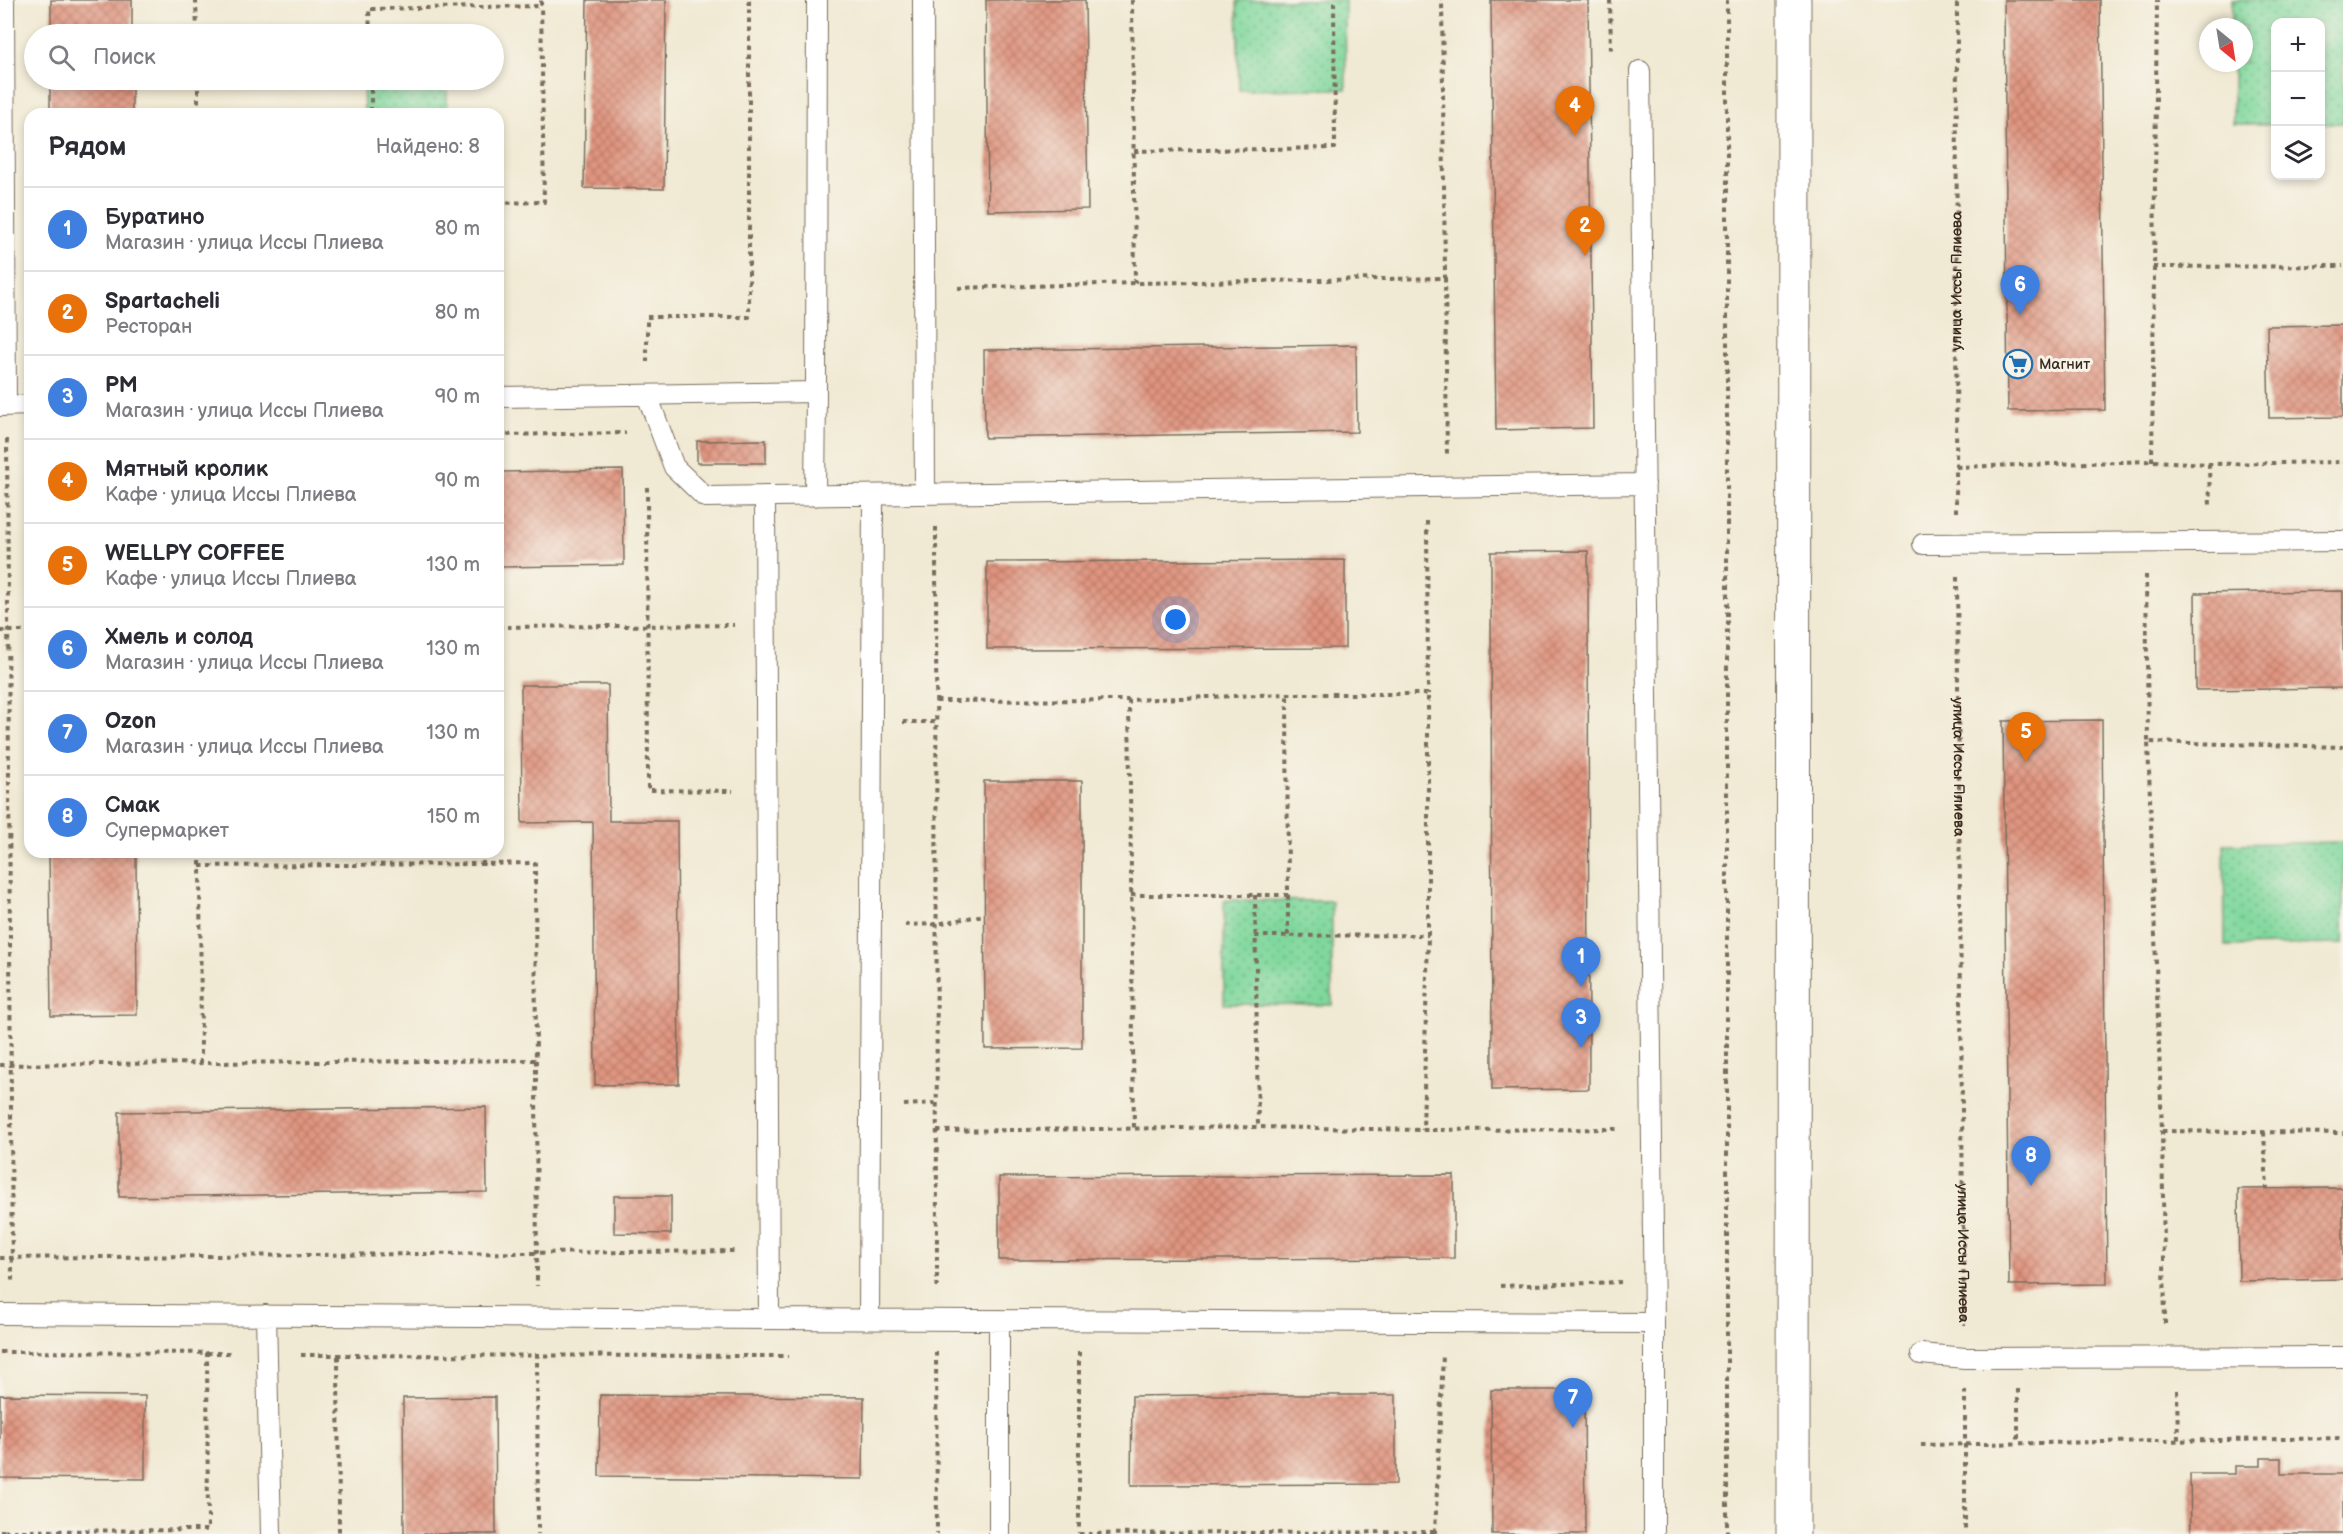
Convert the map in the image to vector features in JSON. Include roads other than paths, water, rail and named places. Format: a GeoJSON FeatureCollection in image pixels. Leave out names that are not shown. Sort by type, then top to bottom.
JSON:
{"type":"FeatureCollection","features":[{"type":"Feature","properties":{"kind":"street"},"geometry":{"type":"LineString","coordinates":[[1793,1534],[1794,0]]}},
{"type":"Feature","properties":{"kind":"lane"},"geometry":{"type":"LineString","coordinates":[[4,0],[3,406],[24,405]]}},
{"type":"Feature","properties":{"kind":"lane"},"geometry":{"type":"LineString","coordinates":[[815,496],[817,0]]}},
{"type":"Feature","properties":{"kind":"lane"},"geometry":{"type":"LineString","coordinates":[[923,0],[931,495]]}},
{"type":"Feature","properties":{"kind":"lane"},"geometry":{"type":"LineString","coordinates":[[1640,70],[1654,1323],[1654,1534]]}},
{"type":"Feature","properties":{"kind":"lane"},"geometry":{"type":"LineString","coordinates":[[504,397],[816,392]]}},
{"type":"Feature","properties":{"kind":"lane"},"geometry":{"type":"LineString","coordinates":[[647,395],[674,467],[705,497],[1645,484]]}},
{"type":"Feature","properties":{"kind":"lane"},"geometry":{"type":"LineString","coordinates":[[869,1319],[869,926],[873,495]]}},
{"type":"Feature","properties":{"kind":"lane"},"geometry":{"type":"LineString","coordinates":[[765,496],[769,1319]]}},
{"type":"Feature","properties":{"kind":"lane"},"geometry":{"type":"LineString","coordinates":[[1923,544],[2343,541]]}},
{"type":"Feature","properties":{"kind":"lane"},"geometry":{"type":"LineString","coordinates":[[6,1314],[1654,1323]]}},
{"type":"Feature","properties":{"kind":"lane"},"geometry":{"type":"LineString","coordinates":[[266,1316],[271,1534]]}},
{"type":"Feature","properties":{"kind":"lane"},"geometry":{"type":"LineString","coordinates":[[999,1320],[999,1534]]}},
{"type":"Feature","properties":{"kind":"lane"},"geometry":{"type":"LineString","coordinates":[[1922,1354],[1965,1358],[2343,1357]]}},
{"type":"Feature","properties":{"kind":"place","name":"Мятный кролик"},"geometry":{"type":"Point","coordinates":[1575,136]}},
{"type":"Feature","properties":{"kind":"place","name":"Spartacheli"},"geometry":{"type":"Point","coordinates":[1585,256]}},
{"type":"Feature","properties":{"kind":"place","name":"Хмель и солод"},"geometry":{"type":"Point","coordinates":[2020,315]}},
{"type":"Feature","properties":{"kind":"place","name":"Магнит"},"geometry":{"type":"Point","coordinates":[2018,364]}},
{"type":"Feature","properties":{"kind":"place","name":"WELLPY COFFEE"},"geometry":{"type":"Point","coordinates":[2026,762]}},
{"type":"Feature","properties":{"kind":"place","name":"Буратино"},"geometry":{"type":"Point","coordinates":[1581,987]}},
{"type":"Feature","properties":{"kind":"place","name":"PM"},"geometry":{"type":"Point","coordinates":[1581,1048]}},
{"type":"Feature","properties":{"kind":"place","name":"Смак"},"geometry":{"type":"Point","coordinates":[2031,1186]}},
{"type":"Feature","properties":{"kind":"place","name":"Ozon"},"geometry":{"type":"Point","coordinates":[1573,1428]}}]}
